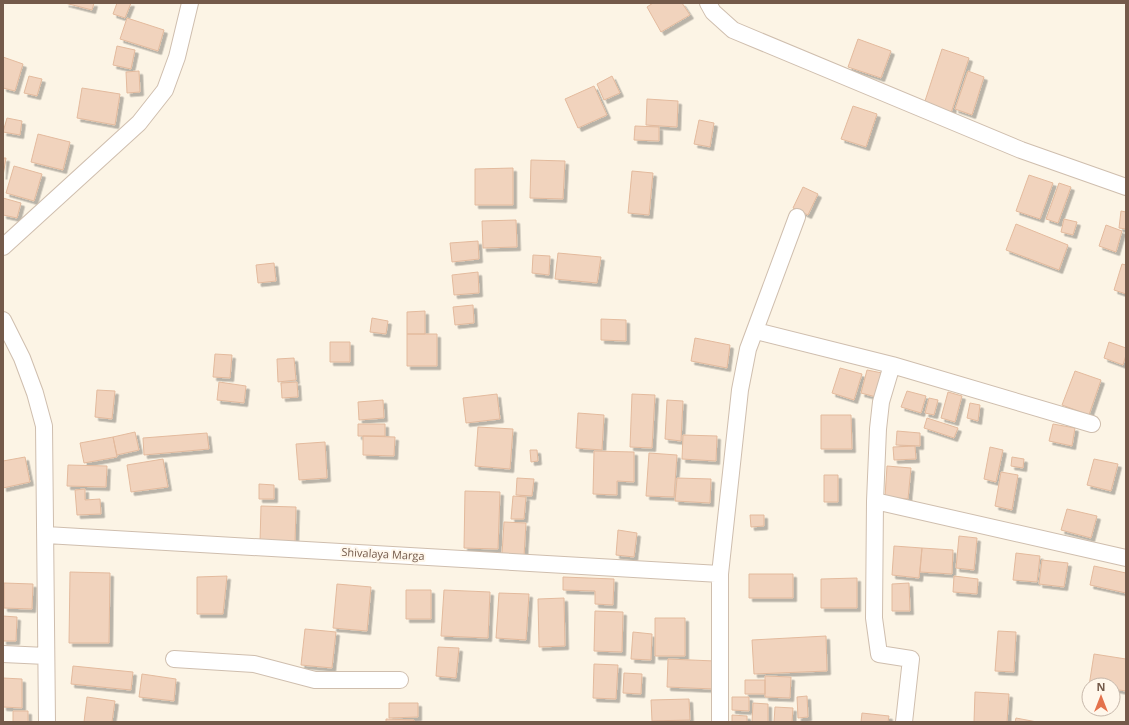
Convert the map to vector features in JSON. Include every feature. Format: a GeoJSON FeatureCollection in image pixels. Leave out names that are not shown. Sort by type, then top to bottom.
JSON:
{"type":"FeatureCollection","features":[{"type":"Feature","properties":{"kind":"street"},"geometry":{"type":"LineString","coordinates":[[3,247],[139,123],[165,90],[177,57],[190,3]]}},
{"type":"Feature","properties":{"kind":"street"},"geometry":{"type":"LineString","coordinates":[[708,3],[713,12],[733,30],[1021,150],[1126,187]]}},
{"type":"Feature","properties":{"kind":"street"},"geometry":{"type":"LineString","coordinates":[[720,722],[720,574],[740,390],[748,349],[797,217]]}},
{"type":"Feature","properties":{"kind":"street"},"geometry":{"type":"LineString","coordinates":[[3,320],[22,358],[35,393],[44,426],[47,722]]}},
{"type":"Feature","properties":{"kind":"street"},"geometry":{"type":"LineString","coordinates":[[756,330],[892,364],[1092,424]]}},
{"type":"Feature","properties":{"kind":"street"},"geometry":{"type":"LineString","coordinates":[[892,364],[881,402],[878,429],[874,501],[874,618],[879,654],[911,659],[904,722]]}},
{"type":"Feature","properties":{"kind":"street"},"geometry":{"type":"LineString","coordinates":[[874,501],[1126,558]]}},
{"type":"Feature","properties":{"kind":"street","name":"Shivalaya Marga"},"geometry":{"type":"LineString","coordinates":[[46,535],[720,574]]}},
{"type":"Feature","properties":{"kind":"street"},"geometry":{"type":"LineString","coordinates":[[3,654],[46,656]]}},
{"type":"Feature","properties":{"kind":"street"},"geometry":{"type":"LineString","coordinates":[[174,659],[254,664],[315,680],[400,680]]}},
{"type":"Feature","properties":{"kind":"building"},"geometry":{"type":"Polygon","coordinates":[[[65,3],[94,3],[92,10],[65,3]]]}},
{"type":"Feature","properties":{"kind":"building"},"geometry":{"type":"Polygon","coordinates":[[[117,3],[131,3],[125,18],[113,14],[117,3]]]}},
{"type":"Feature","properties":{"kind":"building"},"geometry":{"type":"Polygon","coordinates":[[[653,3],[682,3],[690,15],[661,32],[647,7],[653,3]]]}},
{"type":"Feature","properties":{"kind":"building"},"geometry":{"type":"Polygon","coordinates":[[[127,18],[164,30],[158,51],[120,39],[127,18]]]}},
{"type":"Feature","properties":{"kind":"building"},"geometry":{"type":"Polygon","coordinates":[[[858,39],[891,51],[881,78],[848,67],[858,39]]]}},
{"type":"Feature","properties":{"kind":"building"},"geometry":{"type":"Polygon","coordinates":[[[117,46],[135,50],[131,69],[113,65],[117,46]]]}},
{"type":"Feature","properties":{"kind":"building"},"geometry":{"type":"Polygon","coordinates":[[[942,49],[969,58],[951,113],[924,104],[942,49]]]}},
{"type":"Feature","properties":{"kind":"building"},"geometry":{"type":"Polygon","coordinates":[[[3,57],[23,64],[15,91],[3,88],[3,57]]]}},
{"type":"Feature","properties":{"kind":"building"},"geometry":{"type":"Polygon","coordinates":[[[139,71],[140,92],[127,93],[126,72],[139,71]]]}},
{"type":"Feature","properties":{"kind":"building"},"geometry":{"type":"Polygon","coordinates":[[[968,71],[984,77],[972,115],[955,109],[968,71]]]}},
{"type":"Feature","properties":{"kind":"building"},"geometry":{"type":"Polygon","coordinates":[[[29,76],[42,79],[37,96],[24,93],[29,76]]]}},
{"type":"Feature","properties":{"kind":"building"},"geometry":{"type":"Polygon","coordinates":[[[612,76],[620,93],[604,100],[597,84],[612,76]]]}},
{"type":"Feature","properties":{"kind":"building"},"geometry":{"type":"Polygon","coordinates":[[[594,86],[607,115],[578,128],[565,99],[594,86]]]}},
{"type":"Feature","properties":{"kind":"building"},"geometry":{"type":"Polygon","coordinates":[[[82,88],[120,94],[115,125],[77,118],[82,88]]]}},
{"type":"Feature","properties":{"kind":"building"},"geometry":{"type":"Polygon","coordinates":[[[647,99],[678,101],[677,127],[646,125],[647,99]]]}},
{"type":"Feature","properties":{"kind":"building"},"geometry":{"type":"Polygon","coordinates":[[[853,106],[877,114],[866,147],[841,139],[853,106]]]}},
{"type":"Feature","properties":{"kind":"building"},"geometry":{"type":"Polygon","coordinates":[[[7,118],[22,121],[20,135],[3,132],[7,118]]]}},
{"type":"Feature","properties":{"kind":"building"},"geometry":{"type":"Polygon","coordinates":[[[699,120],[714,123],[710,147],[694,144],[699,120]]]}},
{"type":"Feature","properties":{"kind":"building"},"geometry":{"type":"Polygon","coordinates":[[[635,126],[659,127],[659,141],[634,140],[635,126]]]}},
{"type":"Feature","properties":{"kind":"building"},"geometry":{"type":"Polygon","coordinates":[[[38,134],[70,142],[63,170],[31,162],[38,134]]]}},
{"type":"Feature","properties":{"kind":"building"},"geometry":{"type":"Polygon","coordinates":[[[3,158],[6,158],[3,176],[3,158]]]}},
{"type":"Feature","properties":{"kind":"building"},"geometry":{"type":"Polygon","coordinates":[[[531,160],[565,161],[563,199],[530,198],[531,160]]]}},
{"type":"Feature","properties":{"kind":"building"},"geometry":{"type":"Polygon","coordinates":[[[14,166],[42,174],[34,201],[6,193],[14,166]]]}},
{"type":"Feature","properties":{"kind":"building"},"geometry":{"type":"Polygon","coordinates":[[[513,168],[513,205],[475,205],[475,169],[513,168]]]}},
{"type":"Feature","properties":{"kind":"building"},"geometry":{"type":"Polygon","coordinates":[[[632,171],[653,173],[649,215],[628,213],[632,171]]]}},
{"type":"Feature","properties":{"kind":"building"},"geometry":{"type":"Polygon","coordinates":[[[1029,175],[1053,183],[1040,219],[1016,211],[1029,175]]]}},
{"type":"Feature","properties":{"kind":"building"},"geometry":{"type":"Polygon","coordinates":[[[1059,183],[1071,187],[1058,223],[1046,219],[1059,183]]]}},
{"type":"Feature","properties":{"kind":"building"},"geometry":{"type":"Polygon","coordinates":[[[803,187],[818,194],[808,215],[793,208],[803,187]]]}},
{"type":"Feature","properties":{"kind":"building"},"geometry":{"type":"Polygon","coordinates":[[[3,198],[21,203],[17,218],[3,215],[3,198]]]}},
{"type":"Feature","properties":{"kind":"building"},"geometry":{"type":"Polygon","coordinates":[[[1121,211],[1126,212],[1126,229],[1119,228],[1121,211]]]}},
{"type":"Feature","properties":{"kind":"building"},"geometry":{"type":"Polygon","coordinates":[[[1064,219],[1077,222],[1073,235],[1061,232],[1064,219]]]}},
{"type":"Feature","properties":{"kind":"building"},"geometry":{"type":"Polygon","coordinates":[[[516,220],[517,247],[483,248],[482,221],[516,220]]]}},
{"type":"Feature","properties":{"kind":"building"},"geometry":{"type":"Polygon","coordinates":[[[1016,224],[1068,245],[1059,270],[1006,250],[1016,224]]]}},
{"type":"Feature","properties":{"kind":"building"},"geometry":{"type":"Polygon","coordinates":[[[1106,225],[1122,231],[1116,252],[1099,246],[1106,225]]]}},
{"type":"Feature","properties":{"kind":"building"},"geometry":{"type":"Polygon","coordinates":[[[478,241],[479,259],[452,262],[450,243],[478,241]]]}},
{"type":"Feature","properties":{"kind":"building"},"geometry":{"type":"Polygon","coordinates":[[[558,253],[601,257],[597,283],[555,279],[558,253]]]}},
{"type":"Feature","properties":{"kind":"building"},"geometry":{"type":"Polygon","coordinates":[[[533,255],[550,256],[549,275],[532,273],[533,255]]]}},
{"type":"Feature","properties":{"kind":"building"},"geometry":{"type":"Polygon","coordinates":[[[274,263],[276,281],[258,283],[256,265],[274,263]]]}},
{"type":"Feature","properties":{"kind":"building"},"geometry":{"type":"Polygon","coordinates":[[[1122,264],[1126,265],[1126,294],[1114,290],[1122,264]]]}},
{"type":"Feature","properties":{"kind":"building"},"geometry":{"type":"Polygon","coordinates":[[[478,272],[479,293],[454,295],[452,275],[478,272]]]}},
{"type":"Feature","properties":{"kind":"building"},"geometry":{"type":"Polygon","coordinates":[[[473,305],[474,323],[455,325],[453,307],[473,305]]]}},
{"type":"Feature","properties":{"kind":"building"},"geometry":{"type":"Polygon","coordinates":[[[425,311],[425,334],[407,334],[407,312],[425,311]]]}},
{"type":"Feature","properties":{"kind":"building"},"geometry":{"type":"Polygon","coordinates":[[[372,318],[388,321],[386,334],[370,332],[372,318]]]}},
{"type":"Feature","properties":{"kind":"building"},"geometry":{"type":"Polygon","coordinates":[[[601,319],[626,320],[626,341],[601,340],[601,319]]]}},
{"type":"Feature","properties":{"kind":"building"},"geometry":{"type":"Polygon","coordinates":[[[407,334],[437,334],[437,366],[407,366],[407,334]]]}},
{"type":"Feature","properties":{"kind":"building"},"geometry":{"type":"Polygon","coordinates":[[[695,338],[730,345],[727,368],[691,361],[695,338]]]}},
{"type":"Feature","properties":{"kind":"building"},"geometry":{"type":"Polygon","coordinates":[[[330,342],[350,342],[350,362],[330,362],[330,342]]]}},
{"type":"Feature","properties":{"kind":"building"},"geometry":{"type":"Polygon","coordinates":[[[1109,342],[1126,348],[1126,355],[1123,365],[1104,358],[1109,342]]]}},
{"type":"Feature","properties":{"kind":"building"},"geometry":{"type":"Polygon","coordinates":[[[215,354],[232,355],[230,378],[213,377],[215,354]]]}},
{"type":"Feature","properties":{"kind":"building"},"geometry":{"type":"Polygon","coordinates":[[[294,358],[296,380],[278,382],[277,359],[294,358]]]}},
{"type":"Feature","properties":{"kind":"building"},"geometry":{"type":"Polygon","coordinates":[[[840,368],[862,374],[854,400],[832,393],[840,368]]]}},
{"type":"Feature","properties":{"kind":"building"},"geometry":{"type":"Polygon","coordinates":[[[867,370],[882,373],[876,397],[861,393],[867,370]]]}},
{"type":"Feature","properties":{"kind":"building"},"geometry":{"type":"Polygon","coordinates":[[[1075,371],[1101,380],[1089,415],[1062,405],[1075,371]]]}},
{"type":"Feature","properties":{"kind":"building"},"geometry":{"type":"Polygon","coordinates":[[[219,382],[246,386],[244,403],[217,400],[219,382]]]}},
{"type":"Feature","properties":{"kind":"building"},"geometry":{"type":"Polygon","coordinates":[[[297,382],[298,397],[282,398],[281,383],[297,382]]]}},
{"type":"Feature","properties":{"kind":"building"},"geometry":{"type":"Polygon","coordinates":[[[97,390],[115,391],[112,419],[95,417],[97,390]]]}},
{"type":"Feature","properties":{"kind":"building"},"geometry":{"type":"Polygon","coordinates":[[[907,391],[926,396],[921,413],[901,407],[907,391]]]}},
{"type":"Feature","properties":{"kind":"building"},"geometry":{"type":"Polygon","coordinates":[[[948,392],[962,396],[955,422],[941,418],[948,392]]]}},
{"type":"Feature","properties":{"kind":"building"},"geometry":{"type":"Polygon","coordinates":[[[497,394],[500,419],[466,423],[463,398],[497,394]]]}},
{"type":"Feature","properties":{"kind":"building"},"geometry":{"type":"Polygon","coordinates":[[[632,394],[655,395],[652,448],[630,447],[632,394]]]}},
{"type":"Feature","properties":{"kind":"building"},"geometry":{"type":"Polygon","coordinates":[[[929,398],[938,400],[934,415],[925,413],[929,398]]]}},
{"type":"Feature","properties":{"kind":"building"},"geometry":{"type":"Polygon","coordinates":[[[383,400],[384,418],[359,420],[358,402],[383,400]]]}},
{"type":"Feature","properties":{"kind":"building"},"geometry":{"type":"Polygon","coordinates":[[[667,400],[683,401],[681,441],[665,439],[667,400]]]}},
{"type":"Feature","properties":{"kind":"building"},"geometry":{"type":"Polygon","coordinates":[[[970,403],[980,405],[978,421],[967,418],[970,403]]]}},
{"type":"Feature","properties":{"kind":"building"},"geometry":{"type":"Polygon","coordinates":[[[578,413],[604,415],[602,450],[576,448],[578,413]]]}},
{"type":"Feature","properties":{"kind":"building"},"geometry":{"type":"Polygon","coordinates":[[[821,415],[851,415],[852,449],[821,449],[821,415]]]}},
{"type":"Feature","properties":{"kind":"building"},"geometry":{"type":"Polygon","coordinates":[[[927,418],[958,428],[954,438],[924,428],[927,418]]]}},
{"type":"Feature","properties":{"kind":"building"},"geometry":{"type":"Polygon","coordinates":[[[358,424],[385,424],[385,436],[358,436],[358,424]]]}},
{"type":"Feature","properties":{"kind":"building"},"geometry":{"type":"Polygon","coordinates":[[[1053,424],[1075,428],[1072,446],[1049,441],[1053,424]]]}},
{"type":"Feature","properties":{"kind":"building"},"geometry":{"type":"Polygon","coordinates":[[[478,427],[513,429],[510,469],[475,466],[478,427]]]}},
{"type":"Feature","properties":{"kind":"building"},"geometry":{"type":"Polygon","coordinates":[[[897,431],[920,433],[920,446],[896,445],[897,431]]]}},
{"type":"Feature","properties":{"kind":"building"},"geometry":{"type":"Polygon","coordinates":[[[135,432],[139,450],[117,455],[113,437],[135,432]]]}},
{"type":"Feature","properties":{"kind":"building"},"geometry":{"type":"Polygon","coordinates":[[[207,433],[209,449],[144,455],[143,438],[207,433]]]}},
{"type":"Feature","properties":{"kind":"building"},"geometry":{"type":"Polygon","coordinates":[[[683,435],[717,436],[716,461],[682,459],[683,435]]]}},
{"type":"Feature","properties":{"kind":"building"},"geometry":{"type":"Polygon","coordinates":[[[363,436],[395,437],[394,456],[363,455],[363,436]]]}},
{"type":"Feature","properties":{"kind":"building"},"geometry":{"type":"Polygon","coordinates":[[[113,437],[117,457],[84,463],[80,443],[113,437]]]}},
{"type":"Feature","properties":{"kind":"building"},"geometry":{"type":"Polygon","coordinates":[[[325,442],[327,478],[299,480],[296,444],[325,442]]]}},
{"type":"Feature","properties":{"kind":"building"},"geometry":{"type":"Polygon","coordinates":[[[915,446],[916,459],[894,460],[893,447],[915,446]]]}},
{"type":"Feature","properties":{"kind":"building"},"geometry":{"type":"Polygon","coordinates":[[[990,447],[1003,450],[996,482],[984,479],[990,447]]]}},
{"type":"Feature","properties":{"kind":"building"},"geometry":{"type":"Polygon","coordinates":[[[530,450],[537,450],[538,461],[531,462],[530,450]]]}},
{"type":"Feature","properties":{"kind":"building"},"geometry":{"type":"Polygon","coordinates":[[[594,451],[634,452],[634,482],[617,481],[617,495],[593,494],[594,451]]]}},
{"type":"Feature","properties":{"kind":"building"},"geometry":{"type":"Polygon","coordinates":[[[649,453],[677,455],[674,497],[646,496],[649,453]]]}},
{"type":"Feature","properties":{"kind":"building"},"geometry":{"type":"Polygon","coordinates":[[[25,457],[30,482],[3,488],[3,461],[25,457]]]}},
{"type":"Feature","properties":{"kind":"building"},"geometry":{"type":"Polygon","coordinates":[[[1012,457],[1024,459],[1023,468],[1011,466],[1012,457]]]}},
{"type":"Feature","properties":{"kind":"building"},"geometry":{"type":"Polygon","coordinates":[[[163,459],[168,487],[131,492],[127,465],[163,459]]]}},
{"type":"Feature","properties":{"kind":"building"},"geometry":{"type":"Polygon","coordinates":[[[1094,459],[1118,464],[1111,491],[1087,485],[1094,459]]]}},
{"type":"Feature","properties":{"kind":"building"},"geometry":{"type":"Polygon","coordinates":[[[68,465],[107,466],[106,487],[67,486],[68,465]]]}},
{"type":"Feature","properties":{"kind":"building"},"geometry":{"type":"Polygon","coordinates":[[[887,466],[911,468],[908,499],[885,497],[887,466]]]}},
{"type":"Feature","properties":{"kind":"building"},"geometry":{"type":"Polygon","coordinates":[[[1001,472],[1018,475],[1012,510],[995,506],[1001,472]]]}},
{"type":"Feature","properties":{"kind":"building"},"geometry":{"type":"Polygon","coordinates":[[[824,475],[838,475],[838,502],[824,502],[824,475]]]}},
{"type":"Feature","properties":{"kind":"building"},"geometry":{"type":"Polygon","coordinates":[[[517,478],[534,479],[532,496],[516,495],[517,478]]]}},
{"type":"Feature","properties":{"kind":"building"},"geometry":{"type":"Polygon","coordinates":[[[677,478],[711,479],[710,503],[675,501],[677,478]]]}},
{"type":"Feature","properties":{"kind":"building"},"geometry":{"type":"Polygon","coordinates":[[[259,484],[274,485],[274,499],[259,499],[259,484]]]}},
{"type":"Feature","properties":{"kind":"building"},"geometry":{"type":"Polygon","coordinates":[[[85,489],[85,500],[100,499],[101,514],[77,515],[75,490],[85,489]]]}},
{"type":"Feature","properties":{"kind":"building"},"geometry":{"type":"Polygon","coordinates":[[[465,491],[500,492],[498,549],[464,548],[465,491]]]}},
{"type":"Feature","properties":{"kind":"building"},"geometry":{"type":"Polygon","coordinates":[[[513,496],[526,497],[524,519],[511,519],[513,496]]]}},
{"type":"Feature","properties":{"kind":"building"},"geometry":{"type":"Polygon","coordinates":[[[261,506],[296,507],[295,542],[260,542],[261,506]]]}},
{"type":"Feature","properties":{"kind":"building"},"geometry":{"type":"Polygon","coordinates":[[[1067,509],[1097,516],[1091,538],[1061,530],[1067,509]]]}},
{"type":"Feature","properties":{"kind":"building"},"geometry":{"type":"Polygon","coordinates":[[[750,515],[764,515],[764,526],[751,527],[750,515]]]}},
{"type":"Feature","properties":{"kind":"building"},"geometry":{"type":"Polygon","coordinates":[[[504,522],[526,523],[524,556],[502,554],[504,522]]]}},
{"type":"Feature","properties":{"kind":"building"},"geometry":{"type":"Polygon","coordinates":[[[618,530],[637,533],[634,557],[616,555],[618,530]]]}},
{"type":"Feature","properties":{"kind":"building"},"geometry":{"type":"Polygon","coordinates":[[[959,536],[977,538],[974,570],[956,568],[959,536]]]}},
{"type":"Feature","properties":{"kind":"building"},"geometry":{"type":"Polygon","coordinates":[[[894,546],[922,548],[919,578],[892,575],[894,546]]]}},
{"type":"Feature","properties":{"kind":"building"},"geometry":{"type":"Polygon","coordinates":[[[922,548],[953,550],[952,574],[920,572],[922,548]]]}},
{"type":"Feature","properties":{"kind":"building"},"geometry":{"type":"Polygon","coordinates":[[[1016,553],[1040,556],[1037,582],[1013,580],[1016,553]]]}},
{"type":"Feature","properties":{"kind":"building"},"geometry":{"type":"Polygon","coordinates":[[[1042,560],[1068,563],[1064,587],[1039,584],[1042,560]]]}},
{"type":"Feature","properties":{"kind":"building"},"geometry":{"type":"Polygon","coordinates":[[[1094,566],[1126,573],[1126,593],[1090,585],[1094,566]]]}},
{"type":"Feature","properties":{"kind":"building"},"geometry":{"type":"Polygon","coordinates":[[[70,572],[110,573],[109,643],[69,643],[70,572]]]}},
{"type":"Feature","properties":{"kind":"building"},"geometry":{"type":"Polygon","coordinates":[[[749,574],[793,574],[793,598],[749,598],[749,574]]]}},
{"type":"Feature","properties":{"kind":"building"},"geometry":{"type":"Polygon","coordinates":[[[227,576],[223,614],[197,614],[197,577],[227,576]]]}},
{"type":"Feature","properties":{"kind":"building"},"geometry":{"type":"Polygon","coordinates":[[[954,576],[978,579],[977,594],[953,592],[954,576]]]}},
{"type":"Feature","properties":{"kind":"building"},"geometry":{"type":"Polygon","coordinates":[[[563,577],[614,579],[613,605],[595,604],[595,591],[563,590],[563,577]]]}},
{"type":"Feature","properties":{"kind":"building"},"geometry":{"type":"Polygon","coordinates":[[[857,578],[857,608],[821,608],[821,579],[857,578]]]}},
{"type":"Feature","properties":{"kind":"building"},"geometry":{"type":"Polygon","coordinates":[[[4,583],[33,584],[32,609],[4,608],[4,583]]]}},
{"type":"Feature","properties":{"kind":"building"},"geometry":{"type":"Polygon","coordinates":[[[909,583],[910,611],[892,611],[892,584],[909,583]]]}},
{"type":"Feature","properties":{"kind":"building"},"geometry":{"type":"Polygon","coordinates":[[[337,584],[371,587],[367,631],[333,628],[337,584]]]}},
{"type":"Feature","properties":{"kind":"building"},"geometry":{"type":"Polygon","coordinates":[[[406,590],[431,590],[431,619],[406,619],[406,590]]]}},
{"type":"Feature","properties":{"kind":"building"},"geometry":{"type":"Polygon","coordinates":[[[444,590],[490,592],[488,638],[441,636],[444,590]]]}},
{"type":"Feature","properties":{"kind":"building"},"geometry":{"type":"Polygon","coordinates":[[[499,593],[529,594],[526,640],[496,638],[499,593]]]}},
{"type":"Feature","properties":{"kind":"building"},"geometry":{"type":"Polygon","coordinates":[[[564,598],[565,646],[539,647],[538,599],[564,598]]]}},
{"type":"Feature","properties":{"kind":"building"},"geometry":{"type":"Polygon","coordinates":[[[595,611],[623,612],[622,652],[594,651],[595,611]]]}},
{"type":"Feature","properties":{"kind":"building"},"geometry":{"type":"Polygon","coordinates":[[[3,616],[17,617],[16,641],[3,641],[3,616]]]}},
{"type":"Feature","properties":{"kind":"building"},"geometry":{"type":"Polygon","coordinates":[[[655,618],[685,618],[685,656],[655,656],[655,618]]]}},
{"type":"Feature","properties":{"kind":"building"},"geometry":{"type":"Polygon","coordinates":[[[305,629],[336,632],[332,668],[301,665],[305,629]]]}},
{"type":"Feature","properties":{"kind":"building"},"geometry":{"type":"Polygon","coordinates":[[[998,631],[1016,632],[1014,672],[995,671],[998,631]]]}},
{"type":"Feature","properties":{"kind":"building"},"geometry":{"type":"Polygon","coordinates":[[[633,632],[652,634],[651,660],[631,659],[633,632]]]}},
{"type":"Feature","properties":{"kind":"building"},"geometry":{"type":"Polygon","coordinates":[[[826,636],[827,671],[754,674],[752,640],[826,636]]]}},
{"type":"Feature","properties":{"kind":"building"},"geometry":{"type":"Polygon","coordinates":[[[438,647],[459,648],[456,678],[436,676],[438,647]]]}},
{"type":"Feature","properties":{"kind":"building"},"geometry":{"type":"Polygon","coordinates":[[[1094,654],[1126,659],[1126,691],[1121,690],[1121,677],[1090,677],[1094,654]]]}},
{"type":"Feature","properties":{"kind":"building"},"geometry":{"type":"Polygon","coordinates":[[[668,659],[715,661],[714,689],[667,687],[668,659]]]}},
{"type":"Feature","properties":{"kind":"building"},"geometry":{"type":"Polygon","coordinates":[[[594,664],[618,665],[616,699],[593,698],[594,664]]]}},
{"type":"Feature","properties":{"kind":"building"},"geometry":{"type":"Polygon","coordinates":[[[73,666],[133,672],[131,690],[71,684],[73,666]]]}},
{"type":"Feature","properties":{"kind":"building"},"geometry":{"type":"Polygon","coordinates":[[[624,673],[642,674],[641,694],[623,693],[624,673]]]}},
{"type":"Feature","properties":{"kind":"building"},"geometry":{"type":"Polygon","coordinates":[[[142,674],[176,679],[174,701],[139,697],[142,674]]]}},
{"type":"Feature","properties":{"kind":"building"},"geometry":{"type":"Polygon","coordinates":[[[765,676],[791,677],[790,698],[765,697],[765,676]]]}},
{"type":"Feature","properties":{"kind":"building"},"geometry":{"type":"Polygon","coordinates":[[[3,678],[22,679],[22,708],[3,707],[3,678]]]}},
{"type":"Feature","properties":{"kind":"building"},"geometry":{"type":"Polygon","coordinates":[[[745,680],[765,680],[765,694],[745,694],[745,680]]]}},
{"type":"Feature","properties":{"kind":"building"},"geometry":{"type":"Polygon","coordinates":[[[975,692],[1009,694],[1007,722],[974,722],[975,692]]]}},
{"type":"Feature","properties":{"kind":"building"},"geometry":{"type":"Polygon","coordinates":[[[807,696],[808,717],[798,718],[797,697],[807,696]]]}},
{"type":"Feature","properties":{"kind":"building"},"geometry":{"type":"Polygon","coordinates":[[[87,697],[115,701],[112,722],[84,722],[87,697]]]}},
{"type":"Feature","properties":{"kind":"building"},"geometry":{"type":"Polygon","coordinates":[[[732,697],[749,697],[749,711],[732,710],[732,697]]]}},
{"type":"Feature","properties":{"kind":"building"},"geometry":{"type":"Polygon","coordinates":[[[689,699],[690,720],[652,721],[651,700],[689,699]]]}},
{"type":"Feature","properties":{"kind":"building"},"geometry":{"type":"Polygon","coordinates":[[[389,703],[418,703],[418,717],[389,718],[389,703]]]}},
{"type":"Feature","properties":{"kind":"building"},"geometry":{"type":"Polygon","coordinates":[[[753,703],[768,704],[768,722],[752,722],[753,703]]]}},
{"type":"Feature","properties":{"kind":"building"},"geometry":{"type":"Polygon","coordinates":[[[775,707],[793,708],[792,722],[774,722],[775,707]]]}},
{"type":"Feature","properties":{"kind":"building"},"geometry":{"type":"Polygon","coordinates":[[[13,711],[28,711],[28,722],[13,722],[13,711]]]}},
{"type":"Feature","properties":{"kind":"building"},"geometry":{"type":"Polygon","coordinates":[[[862,713],[889,716],[888,722],[861,722],[862,713]]]}},
{"type":"Feature","properties":{"kind":"building"},"geometry":{"type":"Polygon","coordinates":[[[732,715],[747,716],[747,722],[732,722],[732,715]]]}},
{"type":"Feature","properties":{"kind":"building"},"geometry":{"type":"Polygon","coordinates":[[[1016,718],[1037,722],[1015,722],[1016,718]]]}},
{"type":"Feature","properties":{"kind":"building"},"geometry":{"type":"Polygon","coordinates":[[[386,719],[414,720],[414,722],[386,722],[386,719]]]}}]}
